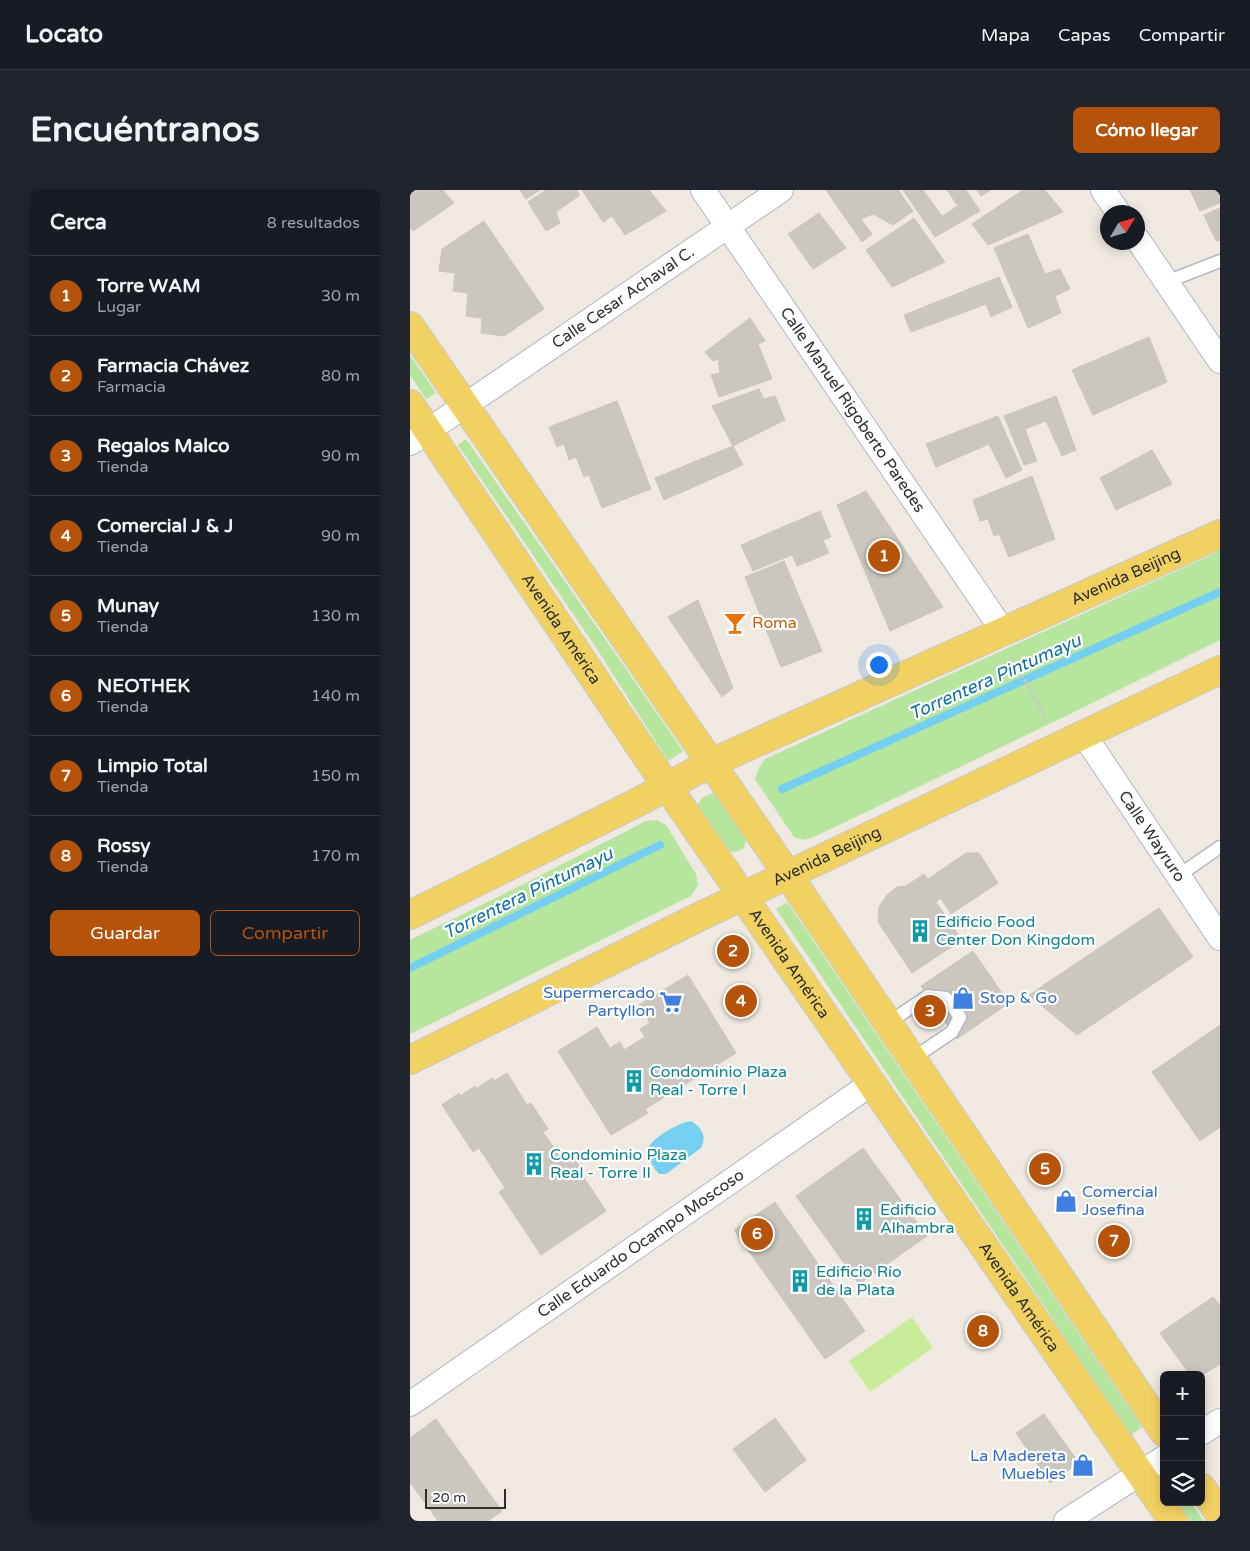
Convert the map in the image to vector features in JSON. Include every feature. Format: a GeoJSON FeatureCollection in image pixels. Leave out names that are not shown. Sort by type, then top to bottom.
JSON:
{"type":"FeatureCollection","features":[{"type":"Feature","properties":{"kind":"main road"},"geometry":{"type":"LineString","coordinates":[[410,326],[788,875],[1160,1426]]}},
{"type":"Feature","properties":{"kind":"main road","name":"Avenida América"},"geometry":{"type":"LineString","coordinates":[[410,404],[419,437],[743,896],[1173,1521]]}},
{"type":"Feature","properties":{"kind":"main road","name":"Avenida Beijing"},"geometry":{"type":"LineString","coordinates":[[410,915],[667,787],[711,763],[1006,642],[1220,534]]}},
{"type":"Feature","properties":{"kind":"main road","name":"Avenida Beijing"},"geometry":{"type":"LineString","coordinates":[[410,1060],[743,896],[1220,670]]}},
{"type":"Feature","properties":{"kind":"main road"},"geometry":{"type":"LineString","coordinates":[[1205,1493],[1220,1514]]}},
{"type":"Feature","properties":{"kind":"street","name":"Calle Manuel Rigoberto Paredes"},"geometry":{"type":"LineString","coordinates":[[702,190],[1006,642]]}},
{"type":"Feature","properties":{"kind":"street","name":"Calle Cesar Achaval C."},"geometry":{"type":"LineString","coordinates":[[419,437],[781,190]]}},
{"type":"Feature","properties":{"kind":"street"},"geometry":{"type":"LineString","coordinates":[[1103,190],[1113,205]]}},
{"type":"Feature","properties":{"kind":"street"},"geometry":{"type":"LineString","coordinates":[[1145,250],[1220,361]]}},
{"type":"Feature","properties":{"kind":"street","name":"Calle Wayruro"},"geometry":{"type":"LineString","coordinates":[[1084,735],[1220,938]]}},
{"type":"Feature","properties":{"kind":"street","name":"Calle Eduardo Ocampo Moscoso"},"geometry":{"type":"LineString","coordinates":[[410,1404],[872,1083]]}},
{"type":"Feature","properties":{"kind":"street"},"geometry":{"type":"LineString","coordinates":[[1205,1430],[1220,1421]]}},
{"type":"Feature","properties":{"kind":"street"},"geometry":{"type":"LineString","coordinates":[[1066,1521],[1160,1460]]}},
{"type":"Feature","properties":{"kind":"lane"},"geometry":{"type":"LineString","coordinates":[[1166,282],[1220,261]]}},
{"type":"Feature","properties":{"kind":"lane"},"geometry":{"type":"LineString","coordinates":[[1178,876],[1220,848]]}},
{"type":"Feature","properties":{"kind":"lane"},"geometry":{"type":"LineString","coordinates":[[888,1023],[928,996],[946,998],[960,1017],[952,1032],[912,1059]]}},
{"type":"Feature","properties":{"kind":"path"},"geometry":{"type":"LineString","coordinates":[[1006,642],[1047,722]]}},
{"type":"Feature","properties":{"kind":"green space"},"geometry":{"type":"Polygon","coordinates":[[[410,355],[436,393],[426,399],[410,375],[410,355]]]}},
{"type":"Feature","properties":{"kind":"green space"},"geometry":{"type":"Polygon","coordinates":[[[466,439],[683,751],[668,761],[597,649],[458,445],[466,439]]]}},
{"type":"Feature","properties":{"kind":"green space"},"geometry":{"type":"Polygon","coordinates":[[[1220,551],[1220,640],[1064,717],[814,837],[803,840],[794,837],[755,779],[765,759],[1220,551]]]}},
{"type":"Feature","properties":{"kind":"green space"},"geometry":{"type":"Polygon","coordinates":[[[715,793],[722,797],[746,831],[744,848],[739,851],[731,852],[721,847],[697,806],[704,797],[715,793]]]}},
{"type":"Feature","properties":{"kind":"green space"},"geometry":{"type":"Polygon","coordinates":[[[657,820],[666,825],[696,874],[698,885],[691,896],[410,1034],[410,940],[646,821],[657,820]]]}},
{"type":"Feature","properties":{"kind":"green space"},"geometry":{"type":"Polygon","coordinates":[[[787,902],[1142,1427],[1131,1435],[776,909],[787,902]]]}},
{"type":"Feature","properties":{"kind":"green space"},"geometry":{"type":"Polygon","coordinates":[[[912,1317],[933,1348],[870,1392],[849,1361],[912,1317]]]}},
{"type":"Feature","properties":{"kind":"green space"},"geometry":{"type":"Polygon","coordinates":[[[1180,1506],[1194,1506],[1204,1521],[1190,1521],[1180,1506]]]}},
{"type":"Feature","properties":{"kind":"water"},"geometry":{"type":"Polygon","coordinates":[[[691,1121],[698,1126],[702,1133],[704,1140],[701,1148],[666,1174],[659,1174],[651,1162],[647,1149],[666,1131],[691,1121]]]}},
{"type":"Feature","properties":{"kind":"building"},"geometry":{"type":"Polygon","coordinates":[[[410,190],[443,190],[454,203],[413,231],[410,227],[410,190]]]}},
{"type":"Feature","properties":{"kind":"building"},"geometry":{"type":"Polygon","coordinates":[[[520,190],[540,190],[526,199],[520,190]]]}},
{"type":"Feature","properties":{"kind":"building"},"geometry":{"type":"Polygon","coordinates":[[[546,190],[576,190],[580,195],[556,212],[560,223],[546,231],[528,202],[546,190]]]}},
{"type":"Feature","properties":{"kind":"building"},"geometry":{"type":"Polygon","coordinates":[[[582,190],[649,190],[666,211],[625,235],[612,216],[603,222],[582,190]]]}},
{"type":"Feature","properties":{"kind":"building"},"geometry":{"type":"Polygon","coordinates":[[[826,190],[898,190],[913,211],[893,225],[873,214],[861,219],[872,234],[862,242],[826,190]]]}},
{"type":"Feature","properties":{"kind":"building"},"geometry":{"type":"Polygon","coordinates":[[[903,190],[923,190],[942,216],[958,206],[947,190],[966,190],[980,211],[935,237],[903,190]]]}},
{"type":"Feature","properties":{"kind":"building"},"geometry":{"type":"Polygon","coordinates":[[[977,190],[991,190],[981,196],[977,190]]]}},
{"type":"Feature","properties":{"kind":"building"},"geometry":{"type":"Polygon","coordinates":[[[1023,190],[1045,190],[1063,212],[988,245],[972,224],[1023,190]]]}},
{"type":"Feature","properties":{"kind":"building"},"geometry":{"type":"Polygon","coordinates":[[[1190,190],[1220,190],[1220,203],[1200,211],[1190,190]]]}},
{"type":"Feature","properties":{"kind":"building"},"geometry":{"type":"Polygon","coordinates":[[[1220,208],[1220,240],[1216,241],[1204,215],[1220,208]]]}},
{"type":"Feature","properties":{"kind":"building"},"geometry":{"type":"Polygon","coordinates":[[[819,213],[846,248],[813,269],[788,234],[819,213]]]}},
{"type":"Feature","properties":{"kind":"building"},"geometry":{"type":"Polygon","coordinates":[[[914,218],[945,262],[892,287],[866,250],[914,218]]]}},
{"type":"Feature","properties":{"kind":"building"},"geometry":{"type":"Polygon","coordinates":[[[484,221],[544,309],[504,336],[481,333],[482,318],[466,316],[468,293],[453,291],[455,273],[439,271],[442,249],[484,221]]]}},
{"type":"Feature","properties":{"kind":"building"},"geometry":{"type":"Polygon","coordinates":[[[1028,234],[1045,274],[1060,269],[1070,289],[1055,296],[1061,313],[1028,328],[994,248],[1028,234]]]}},
{"type":"Feature","properties":{"kind":"building"},"geometry":{"type":"Polygon","coordinates":[[[999,277],[1012,307],[991,317],[986,304],[911,332],[904,315],[999,277]]]}},
{"type":"Feature","properties":{"kind":"building"},"geometry":{"type":"Polygon","coordinates":[[[750,318],[765,341],[713,361],[705,352],[750,318]]]}},
{"type":"Feature","properties":{"kind":"building"},"geometry":{"type":"Polygon","coordinates":[[[1149,337],[1167,382],[1093,415],[1072,370],[1149,337]]]}},
{"type":"Feature","properties":{"kind":"building"},"geometry":{"type":"Polygon","coordinates":[[[758,344],[772,379],[719,397],[711,375],[720,373],[718,359],[758,344]]]}},
{"type":"Feature","properties":{"kind":"building"},"geometry":{"type":"Polygon","coordinates":[[[759,389],[764,399],[775,396],[785,420],[733,446],[712,406],[759,389]]]}},
{"type":"Feature","properties":{"kind":"building"},"geometry":{"type":"Polygon","coordinates":[[[1056,396],[1076,450],[1062,456],[1046,421],[1025,429],[1037,461],[1024,465],[1004,416],[1056,396]]]}},
{"type":"Feature","properties":{"kind":"building"},"geometry":{"type":"Polygon","coordinates":[[[617,401],[651,489],[602,508],[589,475],[584,477],[576,457],[569,460],[564,444],[557,447],[549,427],[617,401]]]}},
{"type":"Feature","properties":{"kind":"building"},"geometry":{"type":"Polygon","coordinates":[[[998,416],[1022,470],[1006,478],[989,444],[936,467],[926,444],[998,416]]]}},
{"type":"Feature","properties":{"kind":"building"},"geometry":{"type":"Polygon","coordinates":[[[733,446],[743,465],[664,500],[655,478],[733,446]]]}},
{"type":"Feature","properties":{"kind":"building"},"geometry":{"type":"Polygon","coordinates":[[[1152,450],[1172,484],[1116,510],[1100,478],[1152,450]]]}},
{"type":"Feature","properties":{"kind":"building"},"geometry":{"type":"Polygon","coordinates":[[[1032,476],[1055,539],[1009,557],[999,534],[994,536],[988,519],[980,521],[973,500],[1032,476]]]}},
{"type":"Feature","properties":{"kind":"building"},"geometry":{"type":"Polygon","coordinates":[[[866,491],[943,607],[890,631],[837,505],[866,491]]]}},
{"type":"Feature","properties":{"kind":"building"},"geometry":{"type":"Polygon","coordinates":[[[820,511],[831,537],[823,540],[829,553],[797,566],[792,555],[753,571],[741,545],[820,511]]]}},
{"type":"Feature","properties":{"kind":"building"},"geometry":{"type":"Polygon","coordinates":[[[784,561],[822,651],[781,667],[745,577],[784,561]]]}},
{"type":"Feature","properties":{"kind":"building"},"geometry":{"type":"Polygon","coordinates":[[[698,600],[733,688],[722,697],[668,617],[698,600]]]}},
{"type":"Feature","properties":{"kind":"building"},"geometry":{"type":"Polygon","coordinates":[[[966,853],[979,853],[998,883],[951,914],[928,879],[966,853]]]}},
{"type":"Feature","properties":{"kind":"building","name":"Edificio Food Center Don Kingdom"},"geometry":{"type":"Polygon","coordinates":[[[924,874],[941,898],[936,902],[962,940],[912,973],[878,922],[879,907],[887,895],[897,887],[906,886],[924,874]]]}},
{"type":"Feature","properties":{"kind":"building"},"geometry":{"type":"Polygon","coordinates":[[[1159,908],[1193,957],[1077,1035],[1029,995],[1159,908]]]}},
{"type":"Feature","properties":{"kind":"building"},"geometry":{"type":"Polygon","coordinates":[[[973,951],[1009,1003],[957,1039],[921,986],[973,951]]]}},
{"type":"Feature","properties":{"kind":"building","name":"Condominio Plaza Real - Torre I"},"geometry":{"type":"Polygon","coordinates":[[[688,975],[736,1053],[645,1109],[648,1113],[611,1135],[558,1051],[597,1027],[610,1048],[620,1042],[624,1050],[645,1037],[640,1029],[650,1023],[639,1005],[688,975]]]}},
{"type":"Feature","properties":{"kind":"building"},"geometry":{"type":"Polygon","coordinates":[[[1220,1025],[1220,1127],[1200,1141],[1152,1072],[1220,1025]]]}},
{"type":"Feature","properties":{"kind":"building","name":"Condominio Plaza Real - Torre II"},"geometry":{"type":"Polygon","coordinates":[[[507,1073],[527,1105],[531,1103],[548,1129],[543,1132],[562,1160],[572,1154],[581,1169],[579,1170],[606,1211],[541,1255],[499,1192],[505,1188],[479,1148],[473,1152],[442,1105],[459,1093],[460,1096],[475,1086],[476,1089],[492,1078],[494,1081],[507,1073]]]}},
{"type":"Feature","properties":{"kind":"building","name":"Edificio Alhambra"},"geometry":{"type":"Polygon","coordinates":[[[863,1148],[927,1236],[859,1284],[796,1196],[863,1148]]]}},
{"type":"Feature","properties":{"kind":"building","name":"Edificio Río de la Plata"},"geometry":{"type":"Polygon","coordinates":[[[775,1202],[865,1331],[825,1359],[734,1230],[775,1202]]]}},
{"type":"Feature","properties":{"kind":"building"},"geometry":{"type":"Polygon","coordinates":[[[1213,1297],[1220,1305],[1220,1364],[1205,1373],[1205,1371],[1187,1371],[1160,1333],[1213,1297]]]}},
{"type":"Feature","properties":{"kind":"building"},"geometry":{"type":"Polygon","coordinates":[[[1044,1414],[1079,1463],[1050,1483],[1016,1433],[1044,1414]]]}},
{"type":"Feature","properties":{"kind":"building"},"geometry":{"type":"Polygon","coordinates":[[[775,1418],[806,1460],[765,1492],[733,1449],[775,1418]]]}},
{"type":"Feature","properties":{"kind":"building"},"geometry":{"type":"Polygon","coordinates":[[[436,1419],[502,1511],[488,1521],[438,1521],[410,1482],[410,1438],[436,1419]]]}},
{"type":"Feature","properties":{"kind":"waterway","name":"Torrentera Pintumayu"},"geometry":{"type":"LineString","coordinates":[[782,789],[1220,592]]}},
{"type":"Feature","properties":{"kind":"waterway","name":"Torrentera Pintumayu"},"geometry":{"type":"LineString","coordinates":[[410,968],[660,845]]}},
{"type":"Feature","properties":{"kind":"place","name":"Torre WAM"},"geometry":{"type":"Point","coordinates":[884,556]}},
{"type":"Feature","properties":{"kind":"place","name":"Roma"},"geometry":{"type":"Point","coordinates":[735,623]}},
{"type":"Feature","properties":{"kind":"place","name":"Edificio Food Center Don Kingdom"},"geometry":{"type":"Point","coordinates":[920,931]}},
{"type":"Feature","properties":{"kind":"place","name":"Farmacia Chávez"},"geometry":{"type":"Point","coordinates":[733,951]}},
{"type":"Feature","properties":{"kind":"place","name":"Stop & Go"},"geometry":{"type":"Point","coordinates":[963,998]}},
{"type":"Feature","properties":{"kind":"place","name":"Comercial J & J"},"geometry":{"type":"Point","coordinates":[741,1001]}},
{"type":"Feature","properties":{"kind":"place","name":"Supermercado Partyllon"},"geometry":{"type":"Point","coordinates":[671,1002]}},
{"type":"Feature","properties":{"kind":"place","name":"Regalos Malco"},"geometry":{"type":"Point","coordinates":[930,1011]}},
{"type":"Feature","properties":{"kind":"place","name":"Condominio Plaza Real - Torre I"},"geometry":{"type":"Point","coordinates":[634,1081]}},
{"type":"Feature","properties":{"kind":"place","name":"Condominio Plaza Real - Torre II"},"geometry":{"type":"Point","coordinates":[534,1164]}},
{"type":"Feature","properties":{"kind":"place","name":"Munay"},"geometry":{"type":"Point","coordinates":[1045,1169]}},
{"type":"Feature","properties":{"kind":"place","name":"Comercial Josefina"},"geometry":{"type":"Point","coordinates":[1066,1201]}},
{"type":"Feature","properties":{"kind":"place","name":"Edificio Alhambra"},"geometry":{"type":"Point","coordinates":[864,1219]}},
{"type":"Feature","properties":{"kind":"place","name":"NEOTHEK"},"geometry":{"type":"Point","coordinates":[757,1234]}},
{"type":"Feature","properties":{"kind":"place","name":"Limpio Total"},"geometry":{"type":"Point","coordinates":[1114,1241]}},
{"type":"Feature","properties":{"kind":"place","name":"Edificio Río de la Plata"},"geometry":{"type":"Point","coordinates":[800,1281]}},
{"type":"Feature","properties":{"kind":"place","name":"Rossy"},"geometry":{"type":"Point","coordinates":[983,1331]}},
{"type":"Feature","properties":{"kind":"place","name":"La Madereta Muebles"},"geometry":{"type":"Point","coordinates":[1083,1465]}}]}
